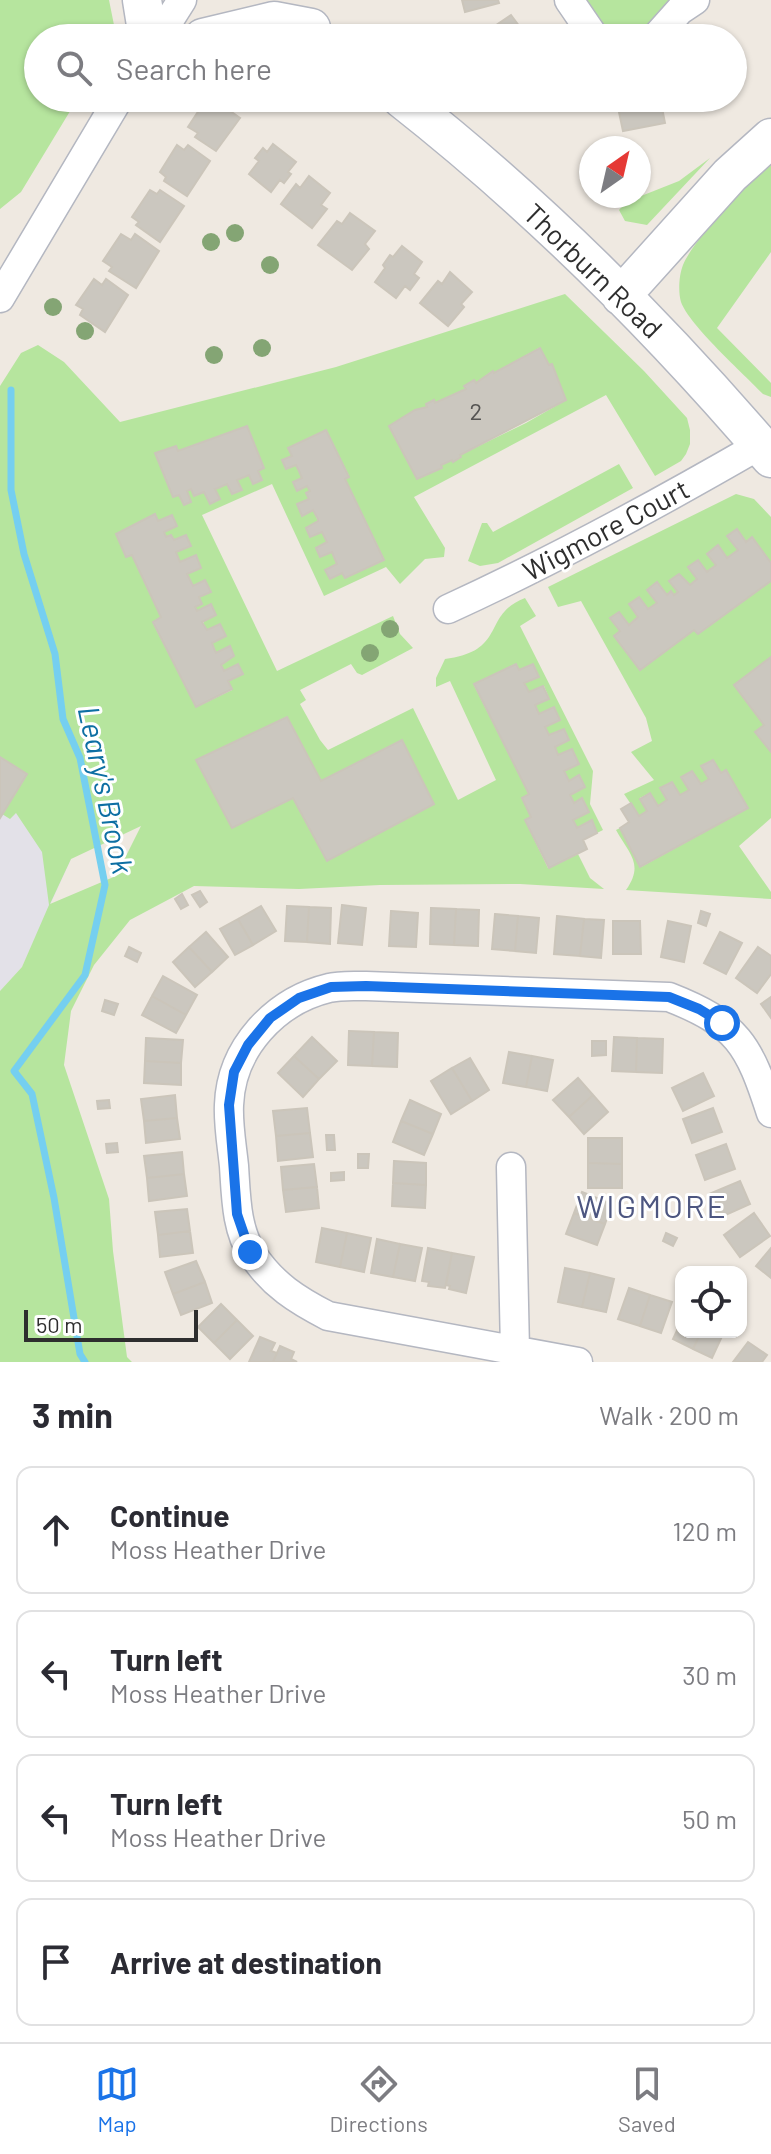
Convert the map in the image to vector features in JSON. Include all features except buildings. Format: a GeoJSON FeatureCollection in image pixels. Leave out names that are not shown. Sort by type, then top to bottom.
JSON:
{"type":"FeatureCollection","features":[{"type":"Feature","properties":{"kind":"main road"},"geometry":{"type":"LineString","coordinates":[[142,0],[146,24]]}},
{"type":"Feature","properties":{"kind":"main road"},"geometry":{"type":"LineString","coordinates":[[273,0],[309,22]]}},
{"type":"Feature","properties":{"kind":"main road"},"geometry":{"type":"LineString","coordinates":[[261,24],[274,21],[309,22]]}},
{"type":"Feature","properties":{"kind":"main road","name":"Thorburn Road"},"geometry":{"type":"LineString","coordinates":[[418,112],[500,182],[621,296],[766,451]]}},
{"type":"Feature","properties":{"kind":"main road"},"geometry":{"type":"LineString","coordinates":[[621,296],[730,175],[771,138]]}},
{"type":"Feature","properties":{"kind":"street"},"geometry":{"type":"LineString","coordinates":[[167,24],[182,0]]}},
{"type":"Feature","properties":{"kind":"street"},"geometry":{"type":"LineString","coordinates":[[569,0],[585,24]]}},
{"type":"Feature","properties":{"kind":"street"},"geometry":{"type":"LineString","coordinates":[[666,24],[683,3]]}},
{"type":"Feature","properties":{"kind":"street"},"geometry":{"type":"LineString","coordinates":[[0,298],[111,112]]}},
{"type":"Feature","properties":{"kind":"street","name":"Wigmore Court"},"geometry":{"type":"LineString","coordinates":[[448,609],[527,573],[766,451]]}},
{"type":"Feature","properties":{"kind":"street"},"geometry":{"type":"LineString","coordinates":[[578,1362],[328,1316],[298,1301],[273,1282],[250,1252],[237,1214],[229,1105],[234,1072],[248,1045],[270,1018],[299,998],[331,987],[669,997],[699,1009],[722,1023],[742,1043],[756,1067],[771,1113]]}},
{"type":"Feature","properties":{"kind":"street"},"geometry":{"type":"LineString","coordinates":[[511,1167],[515,1350]]}},
{"type":"Feature","properties":{"kind":"shaded area"},"geometry":{"type":"Polygon","coordinates":[[[0,605],[71,859],[22,967],[0,991],[0,605]]]}},
{"type":"Feature","properties":{"kind":"green space"},"geometry":{"type":"Polygon","coordinates":[[[0,0],[109,0],[114,24],[24,24],[24,112],[70,112],[21,192],[0,209],[0,0]]]}},
{"type":"Feature","properties":{"kind":"green space"},"geometry":{"type":"Polygon","coordinates":[[[569,0],[673,0],[662,24],[585,24],[569,0]]]}},
{"type":"Feature","properties":{"kind":"green space"},"geometry":{"type":"Polygon","coordinates":[[[710,158],[647,225],[625,221],[621,208],[651,208],[651,192],[679,181],[710,158]]]}},
{"type":"Feature","properties":{"kind":"green space"},"geometry":{"type":"Polygon","coordinates":[[[771,162],[771,252],[717,328],[771,383],[771,397],[763,394],[695,323],[681,302],[679,289],[683,265],[698,241],[771,162]]]}},
{"type":"Feature","properties":{"kind":"green space"},"geometry":{"type":"Polygon","coordinates":[[[565,294],[687,418],[690,444],[686,454],[681,461],[655,476],[606,395],[414,497],[445,548],[444,557],[425,559],[400,584],[386,567],[324,596],[272,484],[202,515],[277,671],[393,616],[400,634],[413,648],[362,675],[351,664],[300,690],[306,700],[300,704],[328,750],[413,708],[458,800],[496,780],[450,681],[436,687],[436,678],[445,659],[465,655],[478,648],[503,614],[525,598],[536,616],[520,626],[593,771],[590,804],[603,830],[597,833],[592,821],[577,828],[573,820],[588,812],[583,799],[574,803],[570,795],[585,787],[580,776],[569,781],[564,771],[579,764],[572,749],[558,755],[555,747],[569,740],[564,729],[549,735],[545,727],[553,707],[539,714],[535,705],[549,698],[544,686],[529,692],[524,683],[539,677],[519,670],[515,664],[474,685],[529,794],[522,798],[531,817],[525,820],[548,868],[578,854],[590,878],[604,889],[520,884],[299,889],[194,886],[130,920],[94,965],[71,1011],[64,1065],[109,1199],[127,1357],[132,1362],[0,1362],[0,991],[22,967],[49,905],[42,852],[16,813],[10,819],[2,814],[27,775],[0,757],[0,386],[21,353],[38,345],[64,362],[120,422],[336,367],[565,294]],[[539,348],[494,373],[492,371],[476,383],[465,385],[466,389],[435,403],[433,400],[426,404],[427,407],[415,410],[390,426],[418,478],[566,400],[552,365],[539,348]],[[326,430],[288,448],[292,456],[282,460],[286,469],[296,465],[302,478],[293,482],[297,490],[307,486],[310,491],[306,493],[309,499],[297,505],[302,515],[313,510],[318,521],[310,537],[322,532],[327,542],[316,548],[320,557],[332,552],[337,564],[326,570],[330,579],[342,573],[345,578],[384,559],[345,479],[349,476],[326,430]],[[176,446],[155,454],[173,496],[179,495],[184,505],[191,502],[187,491],[191,489],[194,496],[204,492],[210,504],[219,499],[215,489],[227,484],[232,494],[241,490],[237,480],[249,475],[253,484],[261,480],[258,471],[264,468],[178,451],[176,446]],[[155,514],[116,534],[126,557],[132,555],[161,617],[153,623],[196,707],[232,690],[228,681],[242,674],[238,665],[224,671],[221,665],[234,656],[230,646],[216,653],[212,643],[226,636],[220,624],[207,630],[203,624],[210,605],[197,611],[195,607],[202,604],[199,597],[211,591],[205,580],[193,586],[187,574],[201,568],[196,555],[180,562],[176,552],[190,546],[186,535],[174,540],[166,537],[164,532],[177,526],[172,515],[158,521],[155,514]],[[286,717],[197,760],[232,828],[293,798],[434,804],[402,740],[321,781],[286,717]],[[141,826],[71,859],[50,904],[116,876],[141,826]]]}},
{"type":"Feature","properties":{"kind":"green space"},"geometry":{"type":"Polygon","coordinates":[[[619,464],[633,488],[498,563],[480,566],[468,561],[482,523],[487,523],[493,532],[619,464]]]}},
{"type":"Feature","properties":{"kind":"green space"},"geometry":{"type":"Polygon","coordinates":[[[736,494],[754,499],[771,517],[771,657],[734,685],[764,725],[755,732],[771,752],[771,818],[739,846],[771,892],[771,899],[626,890],[634,873],[633,860],[616,830],[620,828],[641,867],[748,808],[726,770],[721,773],[712,760],[702,766],[709,779],[701,784],[692,771],[681,777],[689,790],[680,795],[671,782],[660,788],[667,800],[658,806],[650,793],[640,798],[647,811],[639,816],[624,794],[654,780],[631,752],[652,741],[646,718],[581,601],[558,607],[548,587],[736,494]]]}},
{"type":"Feature","properties":{"kind":"waterway","name":"Leary's Brook"},"geometry":{"type":"LineString","coordinates":[[11,390],[11,490],[24,554],[55,654],[63,719],[80,758],[105,885],[85,975],[14,1071],[32,1094],[54,1198],[80,1354],[85,1362]]}},
{"type":"Feature","properties":{"kind":"district","name":"WIGMORE"},"geometry":{"type":"Point","coordinates":[652,1207]}},
{"type":"Feature","properties":{"kind":"route"},"geometry":{"type":"LineString","coordinates":[[250,1252],[237,1214],[229,1105],[234,1072],[248,1045],[270,1018],[299,998],[331,987],[366,986],[669,997],[699,1009],[722,1023]]}}]}
